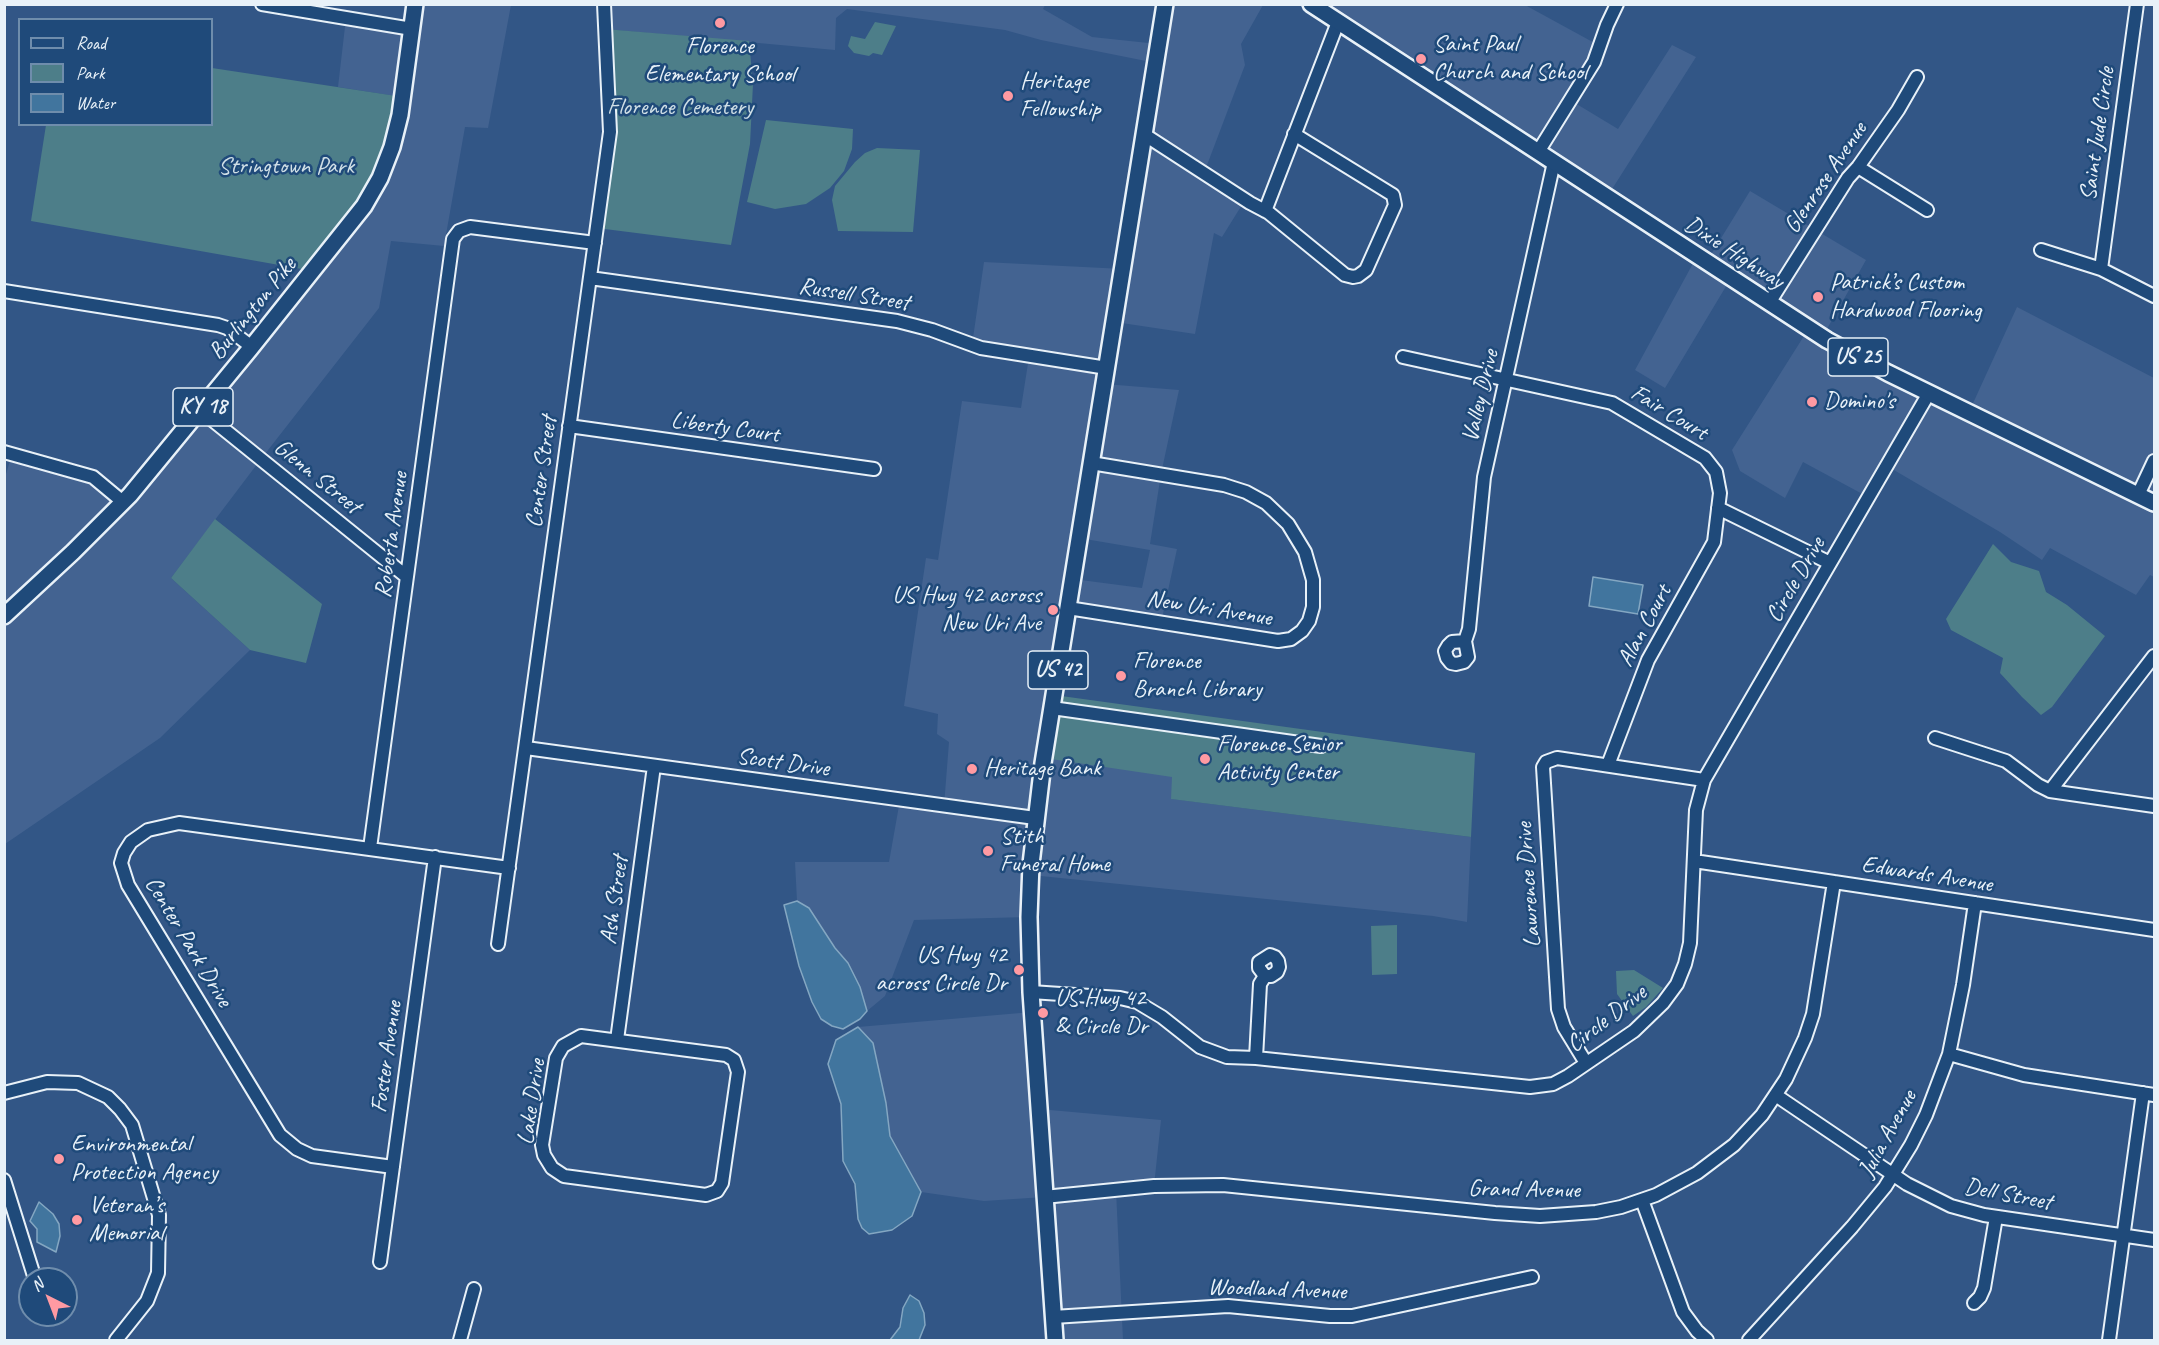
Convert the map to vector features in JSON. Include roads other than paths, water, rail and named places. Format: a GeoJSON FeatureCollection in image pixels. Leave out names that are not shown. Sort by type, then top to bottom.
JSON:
{"type":"FeatureCollection","features":[{"type":"Feature","properties":{"kind":"main road","name":"Burlington Pike"},"geometry":{"type":"LineString","coordinates":[[4,616],[123,502],[252,347],[364,206],[380,178],[392,147],[400,115],[415,4]]}},
{"type":"Feature","properties":{"kind":"main road","name":"US 42"},"geometry":{"type":"LineString","coordinates":[[1055,1341],[1031,992],[1029,917],[1035,818],[1165,4]]}},
{"type":"Feature","properties":{"kind":"main road","name":"Dixie Highway"},"geometry":{"type":"LineString","coordinates":[[1311,4],[1836,345],[1929,393],[2154,501]]}},
{"type":"Feature","properties":{"kind":"street"},"geometry":{"type":"LineString","coordinates":[[262,4],[412,29]]}},
{"type":"Feature","properties":{"kind":"street","name":"Center Street"},"geometry":{"type":"LineString","coordinates":[[498,944],[610,132],[604,4]]}},
{"type":"Feature","properties":{"kind":"street"},"geometry":{"type":"LineString","coordinates":[[1538,152],[1594,62],[1606,25],[1617,4]]}},
{"type":"Feature","properties":{"kind":"street","name":"Saint Jude Circle"},"geometry":{"type":"LineString","coordinates":[[2101,269],[2137,4]]}},
{"type":"Feature","properties":{"kind":"street"},"geometry":{"type":"LineString","coordinates":[[1265,211],[1338,22]]}},
{"type":"Feature","properties":{"kind":"street","name":"Glenrose Avenue"},"geometry":{"type":"LineString","coordinates":[[1769,303],[1848,178],[1898,110],[1917,77]]}},
{"type":"Feature","properties":{"kind":"street"},"geometry":{"type":"LineString","coordinates":[[1145,135],[1265,211],[1345,275],[1358,276],[1366,270],[1395,205],[1393,195],[1294,134]]}},
{"type":"Feature","properties":{"kind":"street","name":"Valley Drive"},"geometry":{"type":"LineString","coordinates":[[1465,641],[1469,629],[1484,477],[1554,162]]}},
{"type":"Feature","properties":{"kind":"street"},"geometry":{"type":"LineString","coordinates":[[1858,167],[1927,210]]}},
{"type":"Feature","properties":{"kind":"street","name":"Roberta Avenue"},"geometry":{"type":"LineString","coordinates":[[370,848],[453,239],[460,231],[471,227],[595,243]]}},
{"type":"Feature","properties":{"kind":"street"},"geometry":{"type":"LineString","coordinates":[[2041,250],[2101,269],[2154,296]]}},
{"type":"Feature","properties":{"kind":"street","name":"Russell Street"},"geometry":{"type":"LineString","coordinates":[[590,279],[897,321],[932,330],[981,348],[1107,368]]}},
{"type":"Feature","properties":{"kind":"street"},"geometry":{"type":"LineString","coordinates":[[4,291],[218,325],[227,328],[252,347]]}},
{"type":"Feature","properties":{"kind":"street","name":"Fair Court"},"geometry":{"type":"LineString","coordinates":[[1403,357],[1612,403],[1698,454],[1712,465],[1719,478],[1718,508]]}},
{"type":"Feature","properties":{"kind":"street","name":"Circle Drive"},"geometry":{"type":"LineString","coordinates":[[1031,992],[1120,998],[1137,1002],[1152,1010],[1190,1040],[1209,1051],[1227,1057],[1256,1058],[1530,1087],[1553,1084],[1568,1076],[1642,1023],[1663,1003],[1677,984],[1690,943],[1696,810],[1704,780],[1929,393]]}},
{"type":"Feature","properties":{"kind":"street","name":"Glenn Street"},"geometry":{"type":"LineString","coordinates":[[200,410],[407,577]]}},
{"type":"Feature","properties":{"kind":"street","name":"Liberty Court"},"geometry":{"type":"LineString","coordinates":[[570,426],[874,469]]}},
{"type":"Feature","properties":{"kind":"street"},"geometry":{"type":"LineString","coordinates":[[4,452],[93,477],[123,502]]}},
{"type":"Feature","properties":{"kind":"street"},"geometry":{"type":"LineString","coordinates":[[2138,495],[2154,461]]}},
{"type":"Feature","properties":{"kind":"street","name":"New Uri Avenue"},"geometry":{"type":"LineString","coordinates":[[1068,608],[1278,641],[1291,639],[1302,632],[1309,621],[1313,607],[1313,580],[1305,552],[1288,524],[1266,502],[1224,485],[1091,463]]}},
{"type":"Feature","properties":{"kind":"street"},"geometry":{"type":"LineString","coordinates":[[1718,508],[1830,563]]}},
{"type":"Feature","properties":{"kind":"street","name":"Alan Court"},"geometry":{"type":"LineString","coordinates":[[1608,765],[1648,660],[1714,542],[1718,508]]}},
{"type":"Feature","properties":{"kind":"street"},"geometry":{"type":"LineString","coordinates":[[2050,791],[2154,656]]}},
{"type":"Feature","properties":{"kind":"street"},"geometry":{"type":"LineString","coordinates":[[1052,708],[1321,746]]}},
{"type":"Feature","properties":{"kind":"street"},"geometry":{"type":"LineString","coordinates":[[1935,738],[2006,761],[2050,791],[2154,806]]}},
{"type":"Feature","properties":{"kind":"street","name":"Scott Drive"},"geometry":{"type":"LineString","coordinates":[[526,748],[1035,818]]}},
{"type":"Feature","properties":{"kind":"street","name":"Lawrence Drive"},"geometry":{"type":"LineString","coordinates":[[1586,1063],[1564,1027],[1558,1009],[1542,771],[1546,762],[1557,758],[1608,765]]}},
{"type":"Feature","properties":{"kind":"street"},"geometry":{"type":"LineString","coordinates":[[1608,765],[1704,780]]}},
{"type":"Feature","properties":{"kind":"street","name":"Ash Street"},"geometry":{"type":"LineString","coordinates":[[617,1040],[654,766]]}},
{"type":"Feature","properties":{"kind":"street","name":"Center Park Drive"},"geometry":{"type":"LineString","coordinates":[[393,1167],[312,1156],[284,1140],[128,885],[121,862],[127,847],[138,836],[159,826],[179,823],[509,868]]}},
{"type":"Feature","properties":{"kind":"street","name":"Foster Avenue"},"geometry":{"type":"LineString","coordinates":[[380,1262],[435,857]]}},
{"type":"Feature","properties":{"kind":"street","name":"Edwards Avenue"},"geometry":{"type":"LineString","coordinates":[[1694,861],[2154,930]]}},
{"type":"Feature","properties":{"kind":"street","name":"Grand Avenue"},"geometry":{"type":"LineString","coordinates":[[1044,1197],[1154,1186],[1223,1185],[1540,1216],[1596,1212],[1642,1200],[1679,1184],[1719,1158],[1748,1131],[1777,1095],[1798,1056],[1813,1014],[1834,882]]}},
{"type":"Feature","properties":{"kind":"street","name":"Julia Avenue"},"geometry":{"type":"LineString","coordinates":[[1749,1341],[1852,1227],[1893,1174],[1911,1145],[1926,1115],[1949,1054],[1963,985],[1975,903]]}},
{"type":"Feature","properties":{"kind":"street"},"geometry":{"type":"LineString","coordinates":[[1256,1058],[1260,984],[1265,976]]}},
{"type":"Feature","properties":{"kind":"street","name":"Lake Drive"},"geometry":{"type":"LineString","coordinates":[[581,1036],[617,1040],[726,1054],[734,1060],[738,1072],[722,1183],[717,1191],[706,1195],[564,1176],[548,1163],[542,1145],[556,1058],[559,1052],[568,1042],[581,1036]]}},
{"type":"Feature","properties":{"kind":"street"},"geometry":{"type":"LineString","coordinates":[[1949,1054],[2024,1076],[2149,1094],[2124,1235],[2109,1341]]}},
{"type":"Feature","properties":{"kind":"street"},"geometry":{"type":"LineString","coordinates":[[4,1094],[47,1082],[78,1083],[108,1097],[132,1125],[159,1215],[158,1274],[147,1301],[116,1341]]}},
{"type":"Feature","properties":{"kind":"street","name":"Dell Street"},"geometry":{"type":"LineString","coordinates":[[1777,1095],[1893,1174],[1940,1201],[1996,1217],[2154,1239]]}},
{"type":"Feature","properties":{"kind":"street"},"geometry":{"type":"LineString","coordinates":[[4,1180],[31,1267]]}},
{"type":"Feature","properties":{"kind":"street"},"geometry":{"type":"LineString","coordinates":[[1642,1200],[1683,1312],[1707,1341]]}},
{"type":"Feature","properties":{"kind":"street"},"geometry":{"type":"LineString","coordinates":[[1974,1303],[1984,1288],[1996,1217]]}},
{"type":"Feature","properties":{"kind":"street","name":"Woodland Avenue"},"geometry":{"type":"LineString","coordinates":[[1053,1317],[1228,1306],[1352,1316],[1532,1277]]}},
{"type":"Feature","properties":{"kind":"street"},"geometry":{"type":"LineString","coordinates":[[460,1341],[474,1289]]}},
{"type":"Feature","properties":{"kind":"water"},"geometry":{"type":"Polygon","coordinates":[[[1593,577],[1643,585],[1638,614],[1589,606],[1593,577]]]}},
{"type":"Feature","properties":{"kind":"water"},"geometry":{"type":"Polygon","coordinates":[[[797,901],[809,908],[835,948],[848,963],[860,987],[867,1011],[860,1019],[843,1029],[832,1026],[821,1019],[799,966],[784,905],[797,901]]]}},
{"type":"Feature","properties":{"kind":"water"},"geometry":{"type":"Polygon","coordinates":[[[858,1027],[873,1043],[886,1103],[890,1136],[921,1192],[912,1216],[892,1230],[869,1234],[862,1228],[858,1219],[855,1184],[843,1161],[841,1104],[828,1064],[836,1040],[858,1027]]]}},
{"type":"Feature","properties":{"kind":"water"},"geometry":{"type":"Polygon","coordinates":[[[39,1202],[53,1214],[59,1224],[60,1236],[56,1252],[37,1242],[37,1229],[30,1221],[39,1202]]]}},
{"type":"Feature","properties":{"kind":"water"},"geometry":{"type":"Polygon","coordinates":[[[910,1295],[919,1301],[924,1313],[925,1325],[919,1340],[890,1340],[900,1327],[903,1308],[910,1295]]]}},
{"type":"Feature","properties":{"kind":"place","name":"Florence Elementary School"},"geometry":{"type":"Point","coordinates":[720,23]}},
{"type":"Feature","properties":{"kind":"place","name":"Saint Paul Church and School"},"geometry":{"type":"Point","coordinates":[1421,59]}},
{"type":"Feature","properties":{"kind":"place","name":"Heritage Fellowship"},"geometry":{"type":"Point","coordinates":[1008,96]}},
{"type":"Feature","properties":{"kind":"place","name":"Patrick’s Custom Hardwood Flooring"},"geometry":{"type":"Point","coordinates":[1818,297]}},
{"type":"Feature","properties":{"kind":"place","name":"Domino's"},"geometry":{"type":"Point","coordinates":[1812,402]}},
{"type":"Feature","properties":{"kind":"place","name":"US Hwy 42 across New Uri Ave"},"geometry":{"type":"Point","coordinates":[1053,610]}},
{"type":"Feature","properties":{"kind":"place","name":"Florence Branch Library"},"geometry":{"type":"Point","coordinates":[1121,676]}},
{"type":"Feature","properties":{"kind":"place","name":"Florence Senior Activity Center"},"geometry":{"type":"Point","coordinates":[1205,759]}},
{"type":"Feature","properties":{"kind":"place","name":"Heritage Bank"},"geometry":{"type":"Point","coordinates":[972,769]}},
{"type":"Feature","properties":{"kind":"place","name":"Stith Funeral Home"},"geometry":{"type":"Point","coordinates":[988,851]}},
{"type":"Feature","properties":{"kind":"place","name":"US Hwy 42 across Circle Dr"},"geometry":{"type":"Point","coordinates":[1019,970]}},
{"type":"Feature","properties":{"kind":"place","name":"US Hwy 42 & Circle Dr"},"geometry":{"type":"Point","coordinates":[1043,1013]}},
{"type":"Feature","properties":{"kind":"place","name":"Environmental Protection Agency"},"geometry":{"type":"Point","coordinates":[59,1159]}},
{"type":"Feature","properties":{"kind":"place","name":"Veteran’s Memorial"},"geometry":{"type":"Point","coordinates":[77,1220]}},
{"type":"Feature","properties":{"kind":"park label","name":"Florence Cemetery"},"geometry":{"type":"Point","coordinates":[680,108]}},
{"type":"Feature","properties":{"kind":"park label","name":"Stringtown Park"},"geometry":{"type":"Point","coordinates":[286,167]}}]}
